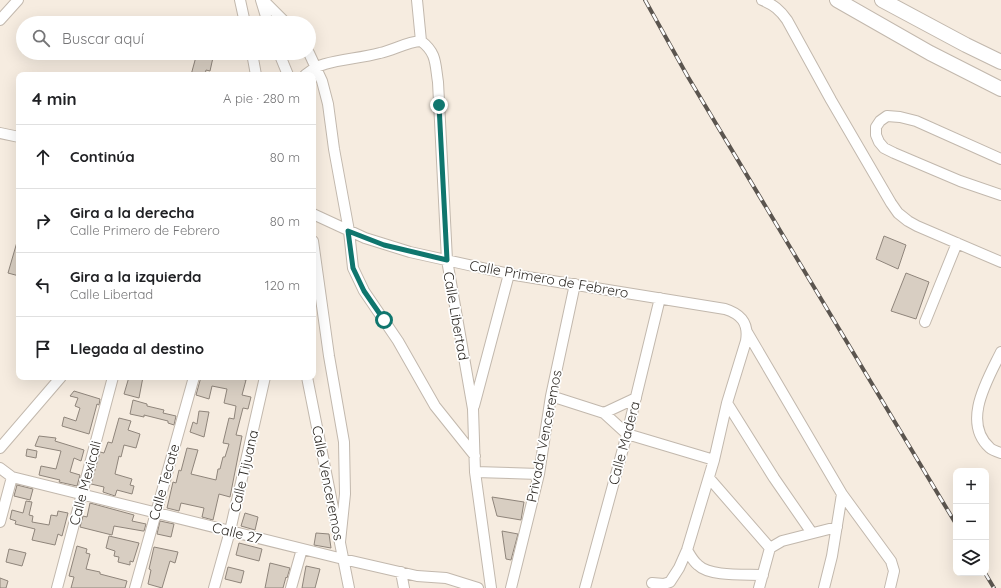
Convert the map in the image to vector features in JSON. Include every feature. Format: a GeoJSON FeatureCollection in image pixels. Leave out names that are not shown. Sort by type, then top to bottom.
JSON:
{"type":"FeatureCollection","features":[{"type":"Feature","properties":{"kind":"highway"},"geometry":{"type":"LineString","coordinates":[[837,0],[930,53],[1001,89]]}},
{"type":"Feature","properties":{"kind":"highway"},"geometry":{"type":"LineString","coordinates":[[882,0],[1001,62]]}},
{"type":"Feature","properties":{"kind":"street"},"geometry":{"type":"LineString","coordinates":[[0,20],[18,0]]}},
{"type":"Feature","properties":{"kind":"street"},"geometry":{"type":"LineString","coordinates":[[240,0],[243,16]]}},
{"type":"Feature","properties":{"kind":"street"},"geometry":{"type":"LineString","coordinates":[[262,0],[266,16]]}},
{"type":"Feature","properties":{"kind":"street"},"geometry":{"type":"LineString","coordinates":[[262,0],[279,16]]}},
{"type":"Feature","properties":{"kind":"street"},"geometry":{"type":"LineString","coordinates":[[309,72],[316,67],[337,61],[380,53],[404,44],[421,41],[417,0]]}},
{"type":"Feature","properties":{"kind":"street"},"geometry":{"type":"LineString","coordinates":[[762,0],[780,10],[787,20],[866,161],[898,213],[917,226],[1001,262]]}},
{"type":"Feature","properties":{"kind":"street","name":"Calle Libertad"},"geometry":{"type":"LineString","coordinates":[[421,41],[429,47],[433,54],[438,82],[447,260],[473,409],[475,472],[491,588]]}},
{"type":"Feature","properties":{"kind":"street"},"geometry":{"type":"LineString","coordinates":[[253,60],[255,72]]}},
{"type":"Feature","properties":{"kind":"street"},"geometry":{"type":"LineString","coordinates":[[282,60],[287,72]]}},
{"type":"Feature","properties":{"kind":"street"},"geometry":{"type":"LineString","coordinates":[[312,60],[324,87],[328,104],[353,268],[364,291],[398,341],[435,406],[475,456]]}},
{"type":"Feature","properties":{"kind":"street"},"geometry":{"type":"LineString","coordinates":[[1001,159],[916,121],[900,117],[887,116],[880,120],[876,127],[878,142],[884,148],[960,181],[1001,195]]}},
{"type":"Feature","properties":{"kind":"street"},"geometry":{"type":"LineString","coordinates":[[0,133],[16,136]]}},
{"type":"Feature","properties":{"kind":"street","name":"Calle Primero de Febrero"},"geometry":{"type":"LineString","coordinates":[[316,215],[348,231],[384,245],[447,260],[509,274],[725,309],[734,312],[741,318],[745,324],[747,332]]}},
{"type":"Feature","properties":{"kind":"street"},"geometry":{"type":"LineString","coordinates":[[924,322],[957,243]]}},
{"type":"Feature","properties":{"kind":"street"},"geometry":{"type":"LineString","coordinates":[[316,263],[329,356],[344,442],[345,494],[340,542]]}},
{"type":"Feature","properties":{"kind":"street"},"geometry":{"type":"LineString","coordinates":[[473,409],[509,274]]}},
{"type":"Feature","properties":{"kind":"street","name":"Privada Venceremos"},"geometry":{"type":"LineString","coordinates":[[511,588],[539,474],[551,396],[575,284]]}},
{"type":"Feature","properties":{"kind":"street","name":"Calle Madera"},"geometry":{"type":"LineString","coordinates":[[585,588],[627,434],[660,298]]}},
{"type":"Feature","properties":{"kind":"street"},"geometry":{"type":"LineString","coordinates":[[652,583],[664,584],[670,582],[680,568],[687,550],[714,460],[727,403],[746,341],[747,332]]}},
{"type":"Feature","properties":{"kind":"street"},"geometry":{"type":"LineString","coordinates":[[747,332],[842,494],[891,561],[894,571],[890,588]]}},
{"type":"Feature","properties":{"kind":"street"},"geometry":{"type":"LineString","coordinates":[[1001,352],[983,389],[977,413],[980,434],[990,449],[1001,453]]}},
{"type":"Feature","properties":{"kind":"street"},"geometry":{"type":"LineString","coordinates":[[0,448],[58,380]]}},
{"type":"Feature","properties":{"kind":"street","name":"Calle Mexicali"},"geometry":{"type":"LineString","coordinates":[[57,588],[112,380]]}},
{"type":"Feature","properties":{"kind":"street","name":"Calle Tecate"},"geometry":{"type":"LineString","coordinates":[[135,588],[193,380]]}},
{"type":"Feature","properties":{"kind":"street","name":"Calle Tijuana"},"geometry":{"type":"LineString","coordinates":[[214,588],[230,531],[264,380]]}},
{"type":"Feature","properties":{"kind":"street","name":"Calle Venceremos"},"geometry":{"type":"LineString","coordinates":[[308,380],[349,588]]}},
{"type":"Feature","properties":{"kind":"street"},"geometry":{"type":"LineString","coordinates":[[551,396],[604,413],[627,434],[714,460]]}},
{"type":"Feature","properties":{"kind":"street"},"geometry":{"type":"LineString","coordinates":[[604,413],[636,398]]}},
{"type":"Feature","properties":{"kind":"street"},"geometry":{"type":"LineString","coordinates":[[727,403],[774,478],[812,533]]}},
{"type":"Feature","properties":{"kind":"street","name":"Calle 27"},"geometry":{"type":"LineString","coordinates":[[0,468],[12,477],[82,495],[343,559],[417,576],[446,578],[478,588]]}},
{"type":"Feature","properties":{"kind":"street"},"geometry":{"type":"LineString","coordinates":[[475,472],[539,474]]}},
{"type":"Feature","properties":{"kind":"street"},"geometry":{"type":"LineString","coordinates":[[0,522],[12,477]]}},
{"type":"Feature","properties":{"kind":"street"},"geometry":{"type":"LineString","coordinates":[[709,478],[770,548]]}},
{"type":"Feature","properties":{"kind":"street"},"geometry":{"type":"LineString","coordinates":[[824,588],[832,556],[842,494]]}},
{"type":"Feature","properties":{"kind":"street"},"geometry":{"type":"LineString","coordinates":[[759,588],[770,548],[782,541],[837,527]]}},
{"type":"Feature","properties":{"kind":"street"},"geometry":{"type":"LineString","coordinates":[[291,588],[302,549]]}},
{"type":"Feature","properties":{"kind":"street"},"geometry":{"type":"LineString","coordinates":[[687,550],[698,566],[704,570],[762,575]]}},
{"type":"Feature","properties":{"kind":"street"},"geometry":{"type":"LineString","coordinates":[[401,572],[404,588]]}},
{"type":"Feature","properties":{"kind":"building"},"geometry":{"type":"Polygon","coordinates":[[[195,60],[212,60],[210,71],[206,70],[206,72],[192,72],[195,60]]]}},
{"type":"Feature","properties":{"kind":"building"},"geometry":{"type":"Polygon","coordinates":[[[884,236],[906,245],[898,269],[876,259],[884,236]]]}},
{"type":"Feature","properties":{"kind":"building"},"geometry":{"type":"Polygon","coordinates":[[[16,245],[16,275],[8,273],[16,245]]]}},
{"type":"Feature","properties":{"kind":"building"},"geometry":{"type":"Polygon","coordinates":[[[906,273],[929,282],[916,319],[891,311],[906,273]]]}},
{"type":"Feature","properties":{"kind":"building"},"geometry":{"type":"Polygon","coordinates":[[[128,380],[142,380],[139,398],[124,394],[128,380]]]}},
{"type":"Feature","properties":{"kind":"building"},"geometry":{"type":"Polygon","coordinates":[[[200,380],[246,380],[242,395],[251,397],[248,409],[243,408],[236,435],[242,436],[230,497],[219,494],[213,520],[202,517],[204,508],[181,503],[179,511],[167,508],[173,482],[176,483],[179,470],[181,471],[187,448],[198,450],[191,474],[216,480],[218,469],[220,469],[223,457],[225,457],[229,444],[223,443],[229,418],[234,419],[236,406],[224,403],[227,389],[212,386],[209,399],[196,395],[200,380]]]}},
{"type":"Feature","properties":{"kind":"building"},"geometry":{"type":"Polygon","coordinates":[[[74,391],[100,399],[99,405],[97,404],[89,434],[62,426],[64,417],[76,421],[80,408],[75,406],[78,398],[70,396],[74,391]]]}},
{"type":"Feature","properties":{"kind":"building"},"geometry":{"type":"Polygon","coordinates":[[[133,400],[147,404],[147,406],[164,410],[163,413],[176,416],[174,425],[168,423],[168,421],[144,415],[144,417],[130,414],[133,400]]]}},
{"type":"Feature","properties":{"kind":"building"},"geometry":{"type":"Polygon","coordinates":[[[199,411],[209,412],[204,437],[190,432],[193,422],[197,424],[199,411]]]}},
{"type":"Feature","properties":{"kind":"building"},"geometry":{"type":"Polygon","coordinates":[[[119,418],[131,421],[128,430],[140,434],[136,448],[124,445],[121,457],[119,456],[115,474],[132,479],[130,485],[134,486],[132,494],[117,490],[115,496],[103,492],[104,487],[91,484],[100,452],[104,453],[108,442],[112,443],[119,418]]]}},
{"type":"Feature","properties":{"kind":"building"},"geometry":{"type":"Polygon","coordinates":[[[39,436],[56,438],[55,441],[84,450],[81,461],[74,458],[70,472],[80,475],[77,486],[39,475],[41,466],[56,469],[61,451],[35,446],[39,436]]]}},
{"type":"Feature","properties":{"kind":"building"},"geometry":{"type":"Polygon","coordinates":[[[27,449],[37,451],[36,458],[26,456],[27,449]]]}},
{"type":"Feature","properties":{"kind":"building"},"geometry":{"type":"Polygon","coordinates":[[[17,485],[33,489],[30,500],[14,496],[17,485]]]}},
{"type":"Feature","properties":{"kind":"building"},"geometry":{"type":"Polygon","coordinates":[[[492,497],[524,502],[521,520],[497,516],[492,497]]]}},
{"type":"Feature","properties":{"kind":"building"},"geometry":{"type":"Polygon","coordinates":[[[26,501],[32,502],[29,515],[33,516],[32,522],[49,525],[51,515],[57,516],[58,511],[68,513],[62,536],[58,534],[55,545],[32,540],[35,529],[15,524],[16,521],[10,519],[12,510],[23,513],[26,501]]]}},
{"type":"Feature","properties":{"kind":"building"},"geometry":{"type":"Polygon","coordinates":[[[90,503],[134,515],[132,521],[146,524],[144,531],[114,526],[112,535],[80,527],[83,516],[87,517],[90,503]]]}},
{"type":"Feature","properties":{"kind":"building"},"geometry":{"type":"Polygon","coordinates":[[[245,513],[258,517],[255,530],[241,526],[245,513]]]}},
{"type":"Feature","properties":{"kind":"building"},"geometry":{"type":"Polygon","coordinates":[[[160,521],[174,524],[171,537],[157,534],[160,521]]]}},
{"type":"Feature","properties":{"kind":"building"},"geometry":{"type":"Polygon","coordinates":[[[502,531],[518,534],[511,560],[506,559],[502,531]]]}},
{"type":"Feature","properties":{"kind":"building"},"geometry":{"type":"Polygon","coordinates":[[[316,533],[329,534],[331,548],[314,545],[316,533]]]}},
{"type":"Feature","properties":{"kind":"building"},"geometry":{"type":"Polygon","coordinates":[[[109,536],[139,543],[133,562],[130,561],[130,565],[118,562],[119,557],[114,556],[115,551],[106,548],[109,536]]]}},
{"type":"Feature","properties":{"kind":"building"},"geometry":{"type":"Polygon","coordinates":[[[239,543],[262,549],[259,561],[236,555],[239,543]]]}},
{"type":"Feature","properties":{"kind":"building"},"geometry":{"type":"Polygon","coordinates":[[[77,546],[87,549],[86,553],[90,554],[86,569],[127,581],[125,588],[71,588],[74,577],[69,576],[77,546]]]}},
{"type":"Feature","properties":{"kind":"building"},"geometry":{"type":"Polygon","coordinates":[[[154,547],[178,552],[175,563],[170,561],[162,588],[148,584],[151,570],[149,569],[154,547]]]}},
{"type":"Feature","properties":{"kind":"building"},"geometry":{"type":"Polygon","coordinates":[[[9,549],[26,553],[22,566],[6,562],[9,549]]]}},
{"type":"Feature","properties":{"kind":"building"},"geometry":{"type":"Polygon","coordinates":[[[270,563],[290,568],[283,588],[265,588],[270,563]]]}},
{"type":"Feature","properties":{"kind":"building"},"geometry":{"type":"Polygon","coordinates":[[[306,566],[320,569],[315,588],[302,588],[306,566]]]}},
{"type":"Feature","properties":{"kind":"building"},"geometry":{"type":"Polygon","coordinates":[[[228,567],[244,571],[241,583],[225,579],[228,567]]]}},
{"type":"Feature","properties":{"kind":"building"},"geometry":{"type":"Polygon","coordinates":[[[0,578],[8,581],[6,588],[0,588],[0,578]]]}},
{"type":"Feature","properties":{"kind":"railway"},"geometry":{"type":"LineString","coordinates":[[645,0],[688,77],[953,519]]}},
{"type":"Feature","properties":{"kind":"railway"},"geometry":{"type":"LineString","coordinates":[[987,576],[994,588]]}},
{"type":"Feature","properties":{"kind":"route"},"geometry":{"type":"LineString","coordinates":[[384,320],[364,291],[353,268],[348,231],[384,245],[447,260],[439,105]]}}]}
